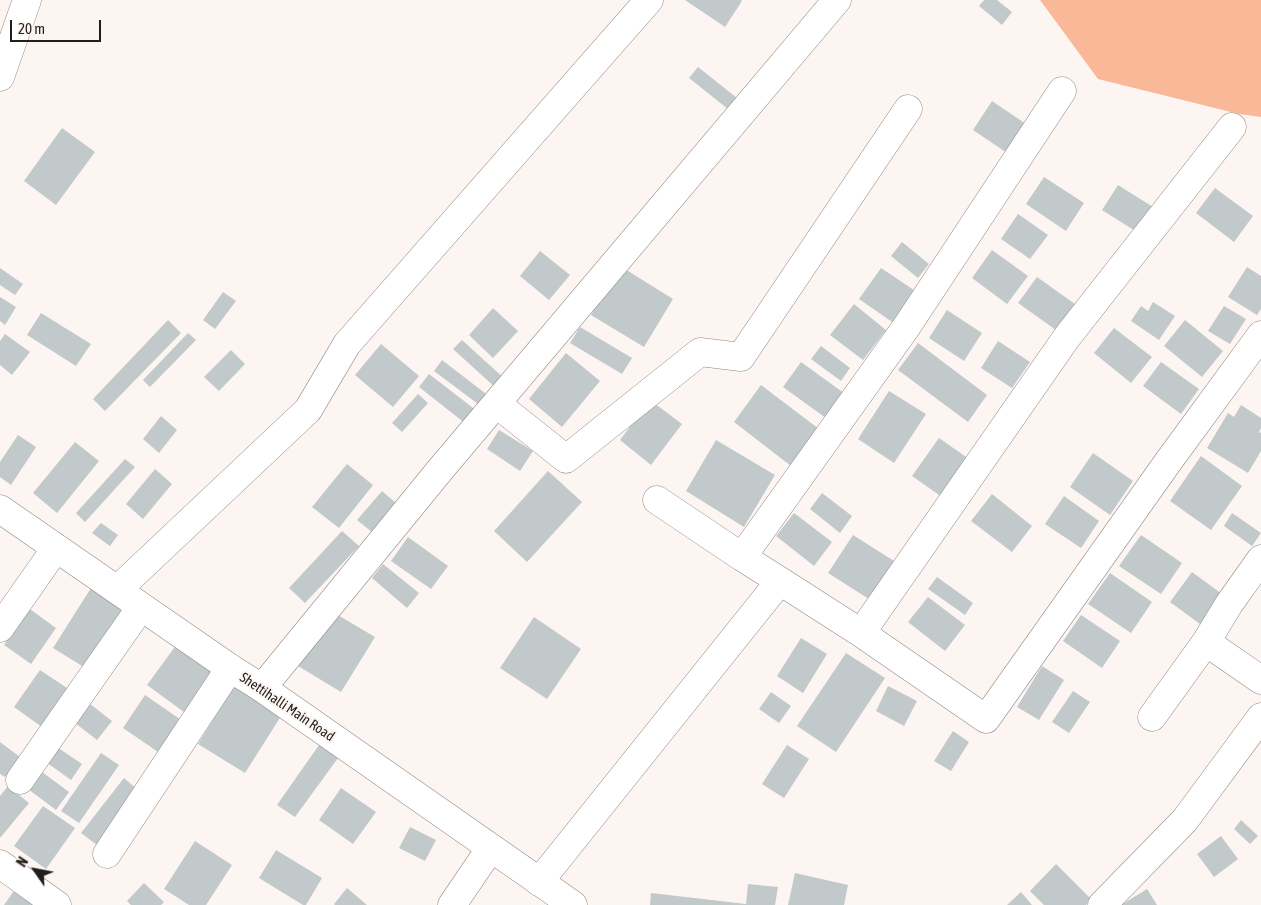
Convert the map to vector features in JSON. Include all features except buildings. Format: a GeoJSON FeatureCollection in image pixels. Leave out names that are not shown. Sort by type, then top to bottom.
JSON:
{"type":"FeatureCollection","features":[{"type":"Feature","properties":{"kind":"street"},"geometry":{"type":"LineString","coordinates":[[0,77],[27,0]]}},
{"type":"Feature","properties":{"kind":"street"},"geometry":{"type":"LineString","coordinates":[[117,590],[308,410],[347,344],[649,0]]}},
{"type":"Feature","properties":{"kind":"street"},"geometry":{"type":"LineString","coordinates":[[262,688],[440,470],[838,0]]}},
{"type":"Feature","properties":{"kind":"street"},"geometry":{"type":"LineString","coordinates":[[742,557],[907,326],[1062,91]]}},
{"type":"Feature","properties":{"kind":"street"},"geometry":{"type":"LineString","coordinates":[[496,404],[566,458],[700,352],[741,357],[908,109]]}},
{"type":"Feature","properties":{"kind":"street"},"geometry":{"type":"LineString","coordinates":[[861,633],[1067,337],[1232,127]]}},
{"type":"Feature","properties":{"kind":"street"},"geometry":{"type":"LineString","coordinates":[[657,500],[861,633],[986,719],[1162,470],[1261,335]]}},
{"type":"Feature","properties":{"kind":"street","name":"Shettihalli Main Road"},"geometry":{"type":"LineString","coordinates":[[0,509],[230,668],[262,688],[490,849],[573,905]]}},
{"type":"Feature","properties":{"kind":"street"},"geometry":{"type":"LineString","coordinates":[[0,628],[56,548]]}},
{"type":"Feature","properties":{"kind":"street"},"geometry":{"type":"LineString","coordinates":[[1152,717],[1206,642],[1229,604],[1261,559]]}},
{"type":"Feature","properties":{"kind":"street"},"geometry":{"type":"LineString","coordinates":[[539,882],[780,581]]}},
{"type":"Feature","properties":{"kind":"street"},"geometry":{"type":"LineString","coordinates":[[20,780],[141,607]]}},
{"type":"Feature","properties":{"kind":"street"},"geometry":{"type":"LineString","coordinates":[[1206,642],[1261,680]]}},
{"type":"Feature","properties":{"kind":"street"},"geometry":{"type":"LineString","coordinates":[[107,854],[230,668]]}},
{"type":"Feature","properties":{"kind":"street"},"geometry":{"type":"LineString","coordinates":[[1102,905],[1185,820],[1261,718]]}},
{"type":"Feature","properties":{"kind":"street"},"geometry":{"type":"LineString","coordinates":[[452,905],[490,849]]}},
{"type":"Feature","properties":{"kind":"street"},"geometry":{"type":"LineString","coordinates":[[0,864],[57,905]]}},
{"type":"Feature","properties":{"kind":"shaded area"},"geometry":{"type":"Polygon","coordinates":[[[1040,0],[1261,0],[1261,117],[1239,114],[1098,79],[1040,0]]]}}]}
